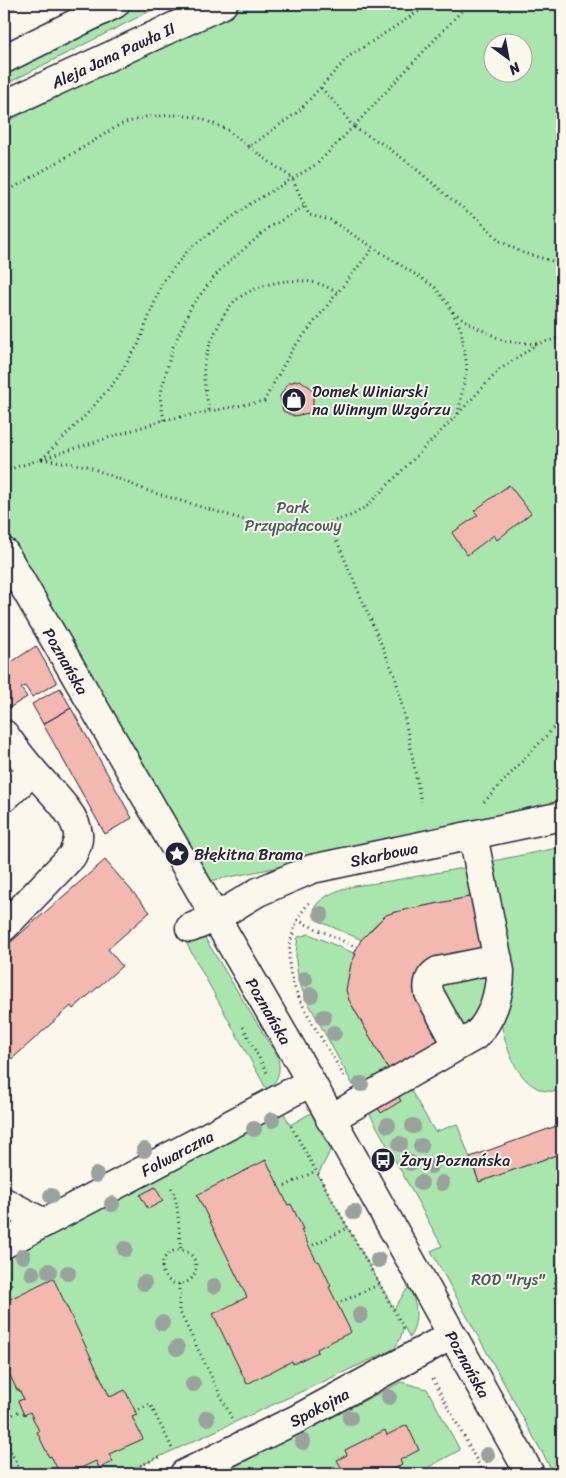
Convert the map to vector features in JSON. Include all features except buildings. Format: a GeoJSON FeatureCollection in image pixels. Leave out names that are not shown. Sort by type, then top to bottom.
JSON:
{"type":"FeatureCollection","features":[{"type":"Feature","properties":{"kind":"street"},"geometry":{"type":"LineString","coordinates":[[4,58],[115,4]]}},
{"type":"Feature","properties":{"kind":"street","name":"Aleja Jana Pawła II"},"geometry":{"type":"LineString","coordinates":[[4,105],[222,4]]}},
{"type":"Feature","properties":{"kind":"street","name":"Poznańska"},"geometry":{"type":"LineString","coordinates":[[4,552],[203,923],[311,1082],[530,1474]]}},
{"type":"Feature","properties":{"kind":"street"},"geometry":{"type":"LineString","coordinates":[[4,734],[65,807],[76,826],[78,835],[77,845],[72,856],[4,927]]}},
{"type":"Feature","properties":{"kind":"street"},"geometry":{"type":"LineString","coordinates":[[4,798],[33,771]]}},
{"type":"Feature","properties":{"kind":"street","name":"Skarbowa"},"geometry":{"type":"LineString","coordinates":[[203,923],[258,892],[312,869],[562,816]]}},
{"type":"Feature","properties":{"kind":"street"},"geometry":{"type":"LineString","coordinates":[[330,1119],[475,1036],[490,1017],[499,984],[500,971],[473,835]]}},
{"type":"Feature","properties":{"kind":"street"},"geometry":{"type":"LineString","coordinates":[[458,1046],[429,993],[429,980],[438,971],[498,959]]}},
{"type":"Feature","properties":{"kind":"street","name":"Folwarczna"},"geometry":{"type":"LineString","coordinates":[[4,1244],[311,1082]]}},
{"type":"Feature","properties":{"kind":"street"},"geometry":{"type":"LineString","coordinates":[[4,1202],[44,1223]]}},
{"type":"Feature","properties":{"kind":"street","name":"Spokojna"},"geometry":{"type":"LineString","coordinates":[[179,1462],[297,1419],[452,1335]]}},
{"type":"Feature","properties":{"kind":"path"},"geometry":{"type":"LineString","coordinates":[[4,12],[21,4]]}},
{"type":"Feature","properties":{"kind":"path"},"geometry":{"type":"LineString","coordinates":[[249,147],[299,111],[348,57],[430,4]]}},
{"type":"Feature","properties":{"kind":"path"},"geometry":{"type":"LineString","coordinates":[[42,459],[87,414],[116,380],[138,345],[163,281],[190,248],[250,204],[317,164],[468,4]]}},
{"type":"Feature","properties":{"kind":"path"},"geometry":{"type":"LineString","coordinates":[[321,88],[339,107],[353,127],[386,146],[415,168],[452,200],[479,220],[500,241],[523,253],[556,262],[562,261]]}},
{"type":"Feature","properties":{"kind":"path"},"geometry":{"type":"LineString","coordinates":[[4,190],[13,188],[119,125],[144,117],[175,115],[197,117],[226,129],[292,178],[309,215],[330,220],[435,287],[448,304],[461,329],[467,367],[458,414]]}},
{"type":"Feature","properties":{"kind":"path"},"geometry":{"type":"LineString","coordinates":[[164,420],[160,397],[172,349],[192,305],[220,270],[267,229],[306,206]]}},
{"type":"Feature","properties":{"kind":"path"},"geometry":{"type":"LineString","coordinates":[[4,471],[164,420],[264,401],[292,350],[373,248]]}},
{"type":"Feature","properties":{"kind":"path"},"geometry":{"type":"LineString","coordinates":[[209,410],[204,362],[213,334],[234,301],[254,289],[284,280],[320,284],[337,292]]}},
{"type":"Feature","properties":{"kind":"path"},"geometry":{"type":"LineString","coordinates":[[452,312],[472,325],[504,341],[537,344]]}},
{"type":"Feature","properties":{"kind":"path"},"geometry":{"type":"LineString","coordinates":[[42,459],[87,466],[148,491],[268,526],[312,528],[352,516],[367,506],[499,370],[537,344],[562,337]]}},
{"type":"Feature","properties":{"kind":"path"},"geometry":{"type":"LineString","coordinates":[[328,523],[395,676],[421,802]]}},
{"type":"Feature","properties":{"kind":"path"},"geometry":{"type":"LineString","coordinates":[[473,835],[470,818],[562,719]]}},
{"type":"Feature","properties":{"kind":"path"},"geometry":{"type":"LineString","coordinates":[[313,900],[297,920],[292,940],[290,959],[293,982],[359,1104]]}},
{"type":"Feature","properties":{"kind":"path"},"geometry":{"type":"LineString","coordinates":[[297,920],[356,946]]}},
{"type":"Feature","properties":{"kind":"path"},"geometry":{"type":"LineString","coordinates":[[240,1021],[271,1081],[276,1100],[419,1354],[484,1474]]}},
{"type":"Feature","properties":{"kind":"path"},"geometry":{"type":"LineString","coordinates":[[158,1163],[174,1192],[181,1250]]}},
{"type":"Feature","properties":{"kind":"path"},"geometry":{"type":"LineString","coordinates":[[285,1186],[316,1171]]}},
{"type":"Feature","properties":{"kind":"path"},"geometry":{"type":"LineString","coordinates":[[313,1245],[348,1228]]}},
{"type":"Feature","properties":{"kind":"path"},"geometry":{"type":"LineString","coordinates":[[175,1250],[181,1250],[194,1260],[196,1271],[189,1280],[179,1284],[168,1280],[162,1272],[162,1266],[166,1256],[175,1250]]}},
{"type":"Feature","properties":{"kind":"path"},"geometry":{"type":"LineString","coordinates":[[4,1270],[12,1286],[4,1289]]}},
{"type":"Feature","properties":{"kind":"path"},"geometry":{"type":"LineString","coordinates":[[562,1275],[559,1276],[554,1284],[556,1294],[562,1305]]}},
{"type":"Feature","properties":{"kind":"path"},"geometry":{"type":"LineString","coordinates":[[179,1284],[180,1314],[234,1424]]}},
{"type":"Feature","properties":{"kind":"path"},"geometry":{"type":"LineString","coordinates":[[341,1302],[380,1284]]}},
{"type":"Feature","properties":{"kind":"path"},"geometry":{"type":"LineString","coordinates":[[135,1412],[150,1404],[179,1462]]}},
{"type":"Feature","properties":{"kind":"path"},"geometry":{"type":"LineString","coordinates":[[4,1419],[22,1410]]}},
{"type":"Feature","properties":{"kind":"path"},"geometry":{"type":"LineString","coordinates":[[4,1438],[22,1474]]}},
{"type":"Feature","properties":{"kind":"green space"},"geometry":{"type":"Polygon","coordinates":[[[136,4],[164,4],[4,85],[4,71],[136,4]]]}},
{"type":"Feature","properties":{"kind":"green space","name":"Park Przypałacowy"},"geometry":{"type":"Polygon","coordinates":[[[244,4],[562,4],[562,810],[195,884],[4,551],[4,123],[244,4]]]}},
{"type":"Feature","properties":{"kind":"green space"},"geometry":{"type":"Polygon","coordinates":[[[562,847],[562,1092],[544,1091],[525,1079],[508,1050],[500,1018],[488,862],[562,847]]]}},
{"type":"Feature","properties":{"kind":"green space"},"geometry":{"type":"Polygon","coordinates":[[[469,867],[474,896],[395,912],[381,920],[362,940],[321,922],[314,911],[315,906],[324,898],[342,889],[469,867]]]}},
{"type":"Feature","properties":{"kind":"green space"},"geometry":{"type":"Polygon","coordinates":[[[200,930],[277,1056],[278,1075],[274,1083],[267,1090],[183,937],[200,930]]]}},
{"type":"Feature","properties":{"kind":"green space"},"geometry":{"type":"Polygon","coordinates":[[[309,934],[356,954],[348,977],[349,1000],[393,1077],[359,1096],[301,987],[296,960],[298,937],[309,934]]]}},
{"type":"Feature","properties":{"kind":"green space"},"geometry":{"type":"Polygon","coordinates":[[[492,966],[487,1003],[465,1032],[442,1000],[438,979],[492,966]]]}},
{"type":"Feature","properties":{"kind":"green space","name":"ROD \"Irys\""},"geometry":{"type":"Polygon","coordinates":[[[406,1082],[435,1132],[457,1124],[479,1182],[562,1153],[562,1474],[554,1474],[431,1251],[442,1246],[365,1105],[406,1082]]]}},
{"type":"Feature","properties":{"kind":"green space"},"geometry":{"type":"Polygon","coordinates":[[[277,1100],[290,1125],[311,1113],[331,1149],[318,1175],[394,1309],[409,1286],[416,1312],[415,1324],[410,1338],[404,1327],[394,1349],[122,1474],[4,1474],[4,1244],[277,1100]]]}},
{"type":"Feature","properties":{"kind":"green space"},"geometry":{"type":"Polygon","coordinates":[[[401,1382],[427,1389],[460,1450],[416,1474],[220,1474],[401,1382]]]}},
{"type":"Feature","properties":{"kind":"place","name":"Domek Winiarski na Winnym Wzgórzu"},"geometry":{"type":"Point","coordinates":[294,400]}},
{"type":"Feature","properties":{"kind":"place","name":"Błękitna Brama"},"geometry":{"type":"Point","coordinates":[177,854]}},
{"type":"Feature","properties":{"kind":"place","name":"Żary Poznańska"},"geometry":{"type":"Point","coordinates":[383,1160]}}]}
